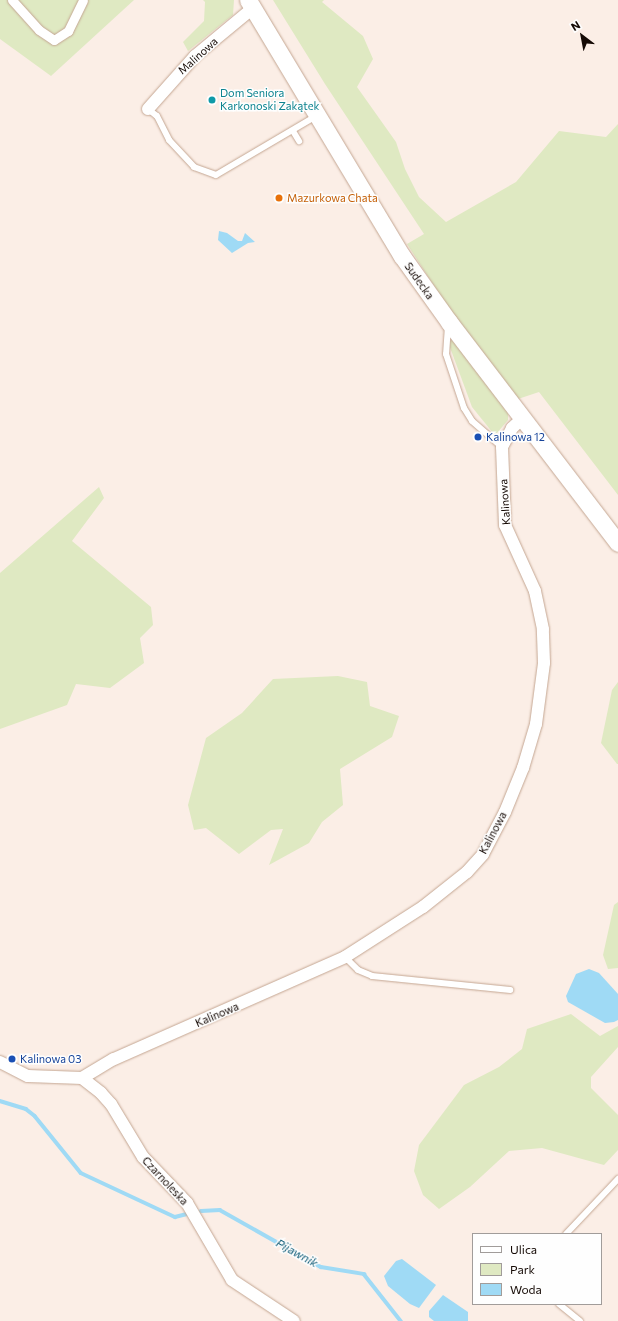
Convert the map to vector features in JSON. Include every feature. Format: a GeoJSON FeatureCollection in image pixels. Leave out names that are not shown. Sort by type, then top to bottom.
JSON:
{"type":"FeatureCollection","features":[{"type":"Feature","properties":{"kind":"main road","name":"Sudecka"},"geometry":{"type":"LineString","coordinates":[[251,4],[402,256],[449,322],[522,419],[618,543]]}},
{"type":"Feature","properties":{"kind":"street"},"geometry":{"type":"LineString","coordinates":[[12,0],[39,30],[54,40],[68,31],[83,0]]}},
{"type":"Feature","properties":{"kind":"street","name":"Malinowa"},"geometry":{"type":"LineString","coordinates":[[148,109],[183,67],[222,39],[251,4]]}},
{"type":"Feature","properties":{"kind":"street","name":"Kalinowa"},"geometry":{"type":"LineString","coordinates":[[82,1078],[114,1059],[345,957],[423,907],[467,872],[483,854],[505,812],[523,768],[536,724],[544,663],[543,629],[535,591],[505,525],[502,447],[512,428],[522,419]]}},
{"type":"Feature","properties":{"kind":"street"},"geometry":{"type":"LineString","coordinates":[[0,1062],[28,1076],[82,1078]]}},
{"type":"Feature","properties":{"kind":"street","name":"Czarnoleska"},"geometry":{"type":"LineString","coordinates":[[82,1078],[111,1104],[143,1157],[187,1203],[232,1280],[294,1321]]}},
{"type":"Feature","properties":{"kind":"lane"},"geometry":{"type":"LineString","coordinates":[[148,109],[157,116],[169,140],[194,167],[216,175],[317,116]]}},
{"type":"Feature","properties":{"kind":"lane"},"geometry":{"type":"LineString","coordinates":[[293,131],[299,141]]}},
{"type":"Feature","properties":{"kind":"lane"},"geometry":{"type":"LineString","coordinates":[[449,322],[446,354],[464,408],[478,426],[502,447]]}},
{"type":"Feature","properties":{"kind":"lane"},"geometry":{"type":"LineString","coordinates":[[345,957],[358,970],[372,976],[510,990]]}},
{"type":"Feature","properties":{"kind":"lane"},"geometry":{"type":"LineString","coordinates":[[567,1233],[618,1179]]}},
{"type":"Feature","properties":{"kind":"lane"},"geometry":{"type":"LineString","coordinates":[[560,1305],[580,1321]]}},
{"type":"Feature","properties":{"kind":"green space"},"geometry":{"type":"Polygon","coordinates":[[[0,0],[134,0],[51,76],[0,39],[0,0]]]}},
{"type":"Feature","properties":{"kind":"green space"},"geometry":{"type":"Polygon","coordinates":[[[203,0],[234,0],[233,15],[188,51],[183,42],[204,21],[205,2],[203,0]]]}},
{"type":"Feature","properties":{"kind":"green space"},"geometry":{"type":"Polygon","coordinates":[[[273,0],[324,0],[322,2],[363,36],[373,59],[357,87],[396,142],[405,169],[419,197],[446,222],[516,182],[559,131],[606,137],[618,124],[618,495],[539,392],[518,399],[449,309],[407,244],[424,234],[325,84],[273,0]]]}},
{"type":"Feature","properties":{"kind":"green space"},"geometry":{"type":"Polygon","coordinates":[[[454,339],[508,413],[508,420],[497,433],[493,433],[472,407],[448,342],[454,339]]]}},
{"type":"Feature","properties":{"kind":"green space"},"geometry":{"type":"Polygon","coordinates":[[[99,487],[104,498],[72,541],[151,607],[153,625],[140,638],[144,663],[110,688],[76,684],[67,705],[0,729],[0,573],[99,487]]]}},
{"type":"Feature","properties":{"kind":"green space"},"geometry":{"type":"Polygon","coordinates":[[[338,676],[367,682],[370,706],[399,716],[392,737],[340,769],[343,805],[322,822],[309,843],[269,865],[283,829],[271,830],[239,854],[206,828],[194,830],[188,805],[206,738],[242,713],[273,679],[338,676]]]}},
{"type":"Feature","properties":{"kind":"green space"},"geometry":{"type":"Polygon","coordinates":[[[618,682],[617,764],[601,743],[612,690],[618,682]]]}},
{"type":"Feature","properties":{"kind":"green space"},"geometry":{"type":"Polygon","coordinates":[[[618,902],[618,968],[608,969],[603,955],[614,905],[618,902]]]}},
{"type":"Feature","properties":{"kind":"green space"},"geometry":{"type":"Polygon","coordinates":[[[571,1014],[600,1036],[618,1026],[618,1047],[591,1077],[591,1088],[618,1115],[618,1150],[604,1165],[542,1148],[509,1151],[470,1187],[439,1209],[423,1195],[414,1171],[419,1145],[464,1085],[499,1067],[522,1049],[527,1029],[571,1014]]]}},
{"type":"Feature","properties":{"kind":"water"},"geometry":{"type":"Polygon","coordinates":[[[219,231],[227,233],[238,241],[242,241],[245,233],[255,242],[248,243],[232,253],[218,240],[219,231]]]}},
{"type":"Feature","properties":{"kind":"water"},"geometry":{"type":"Polygon","coordinates":[[[589,969],[599,973],[618,994],[618,1020],[605,1023],[568,1002],[566,996],[576,974],[589,969]]]}},
{"type":"Feature","properties":{"kind":"water"},"geometry":{"type":"Polygon","coordinates":[[[402,1259],[436,1285],[419,1308],[410,1304],[388,1286],[384,1276],[396,1261],[402,1259]]]}},
{"type":"Feature","properties":{"kind":"water"},"geometry":{"type":"Polygon","coordinates":[[[443,1295],[468,1312],[468,1321],[434,1321],[429,1317],[429,1311],[443,1295]]]}},
{"type":"Feature","properties":{"kind":"waterway","name":"Pijawnik"},"geometry":{"type":"LineString","coordinates":[[0,1101],[26,1109],[35,1116],[81,1173],[175,1217],[187,1214]]}},
{"type":"Feature","properties":{"kind":"waterway","name":"Pijawnik"},"geometry":{"type":"LineString","coordinates":[[201,1211],[220,1210],[321,1267],[364,1274],[401,1321]]}},
{"type":"Feature","properties":{"kind":"place","name":"Dom Seniora Karkonoski Zakątek"},"geometry":{"type":"Point","coordinates":[212,100]}},
{"type":"Feature","properties":{"kind":"place","name":"Mazurkowa Chata"},"geometry":{"type":"Point","coordinates":[279,198]}},
{"type":"Feature","properties":{"kind":"place","name":"Kalinowa 12"},"geometry":{"type":"Point","coordinates":[478,437]}},
{"type":"Feature","properties":{"kind":"place","name":"Kalinowa 03"},"geometry":{"type":"Point","coordinates":[12,1059]}}]}
